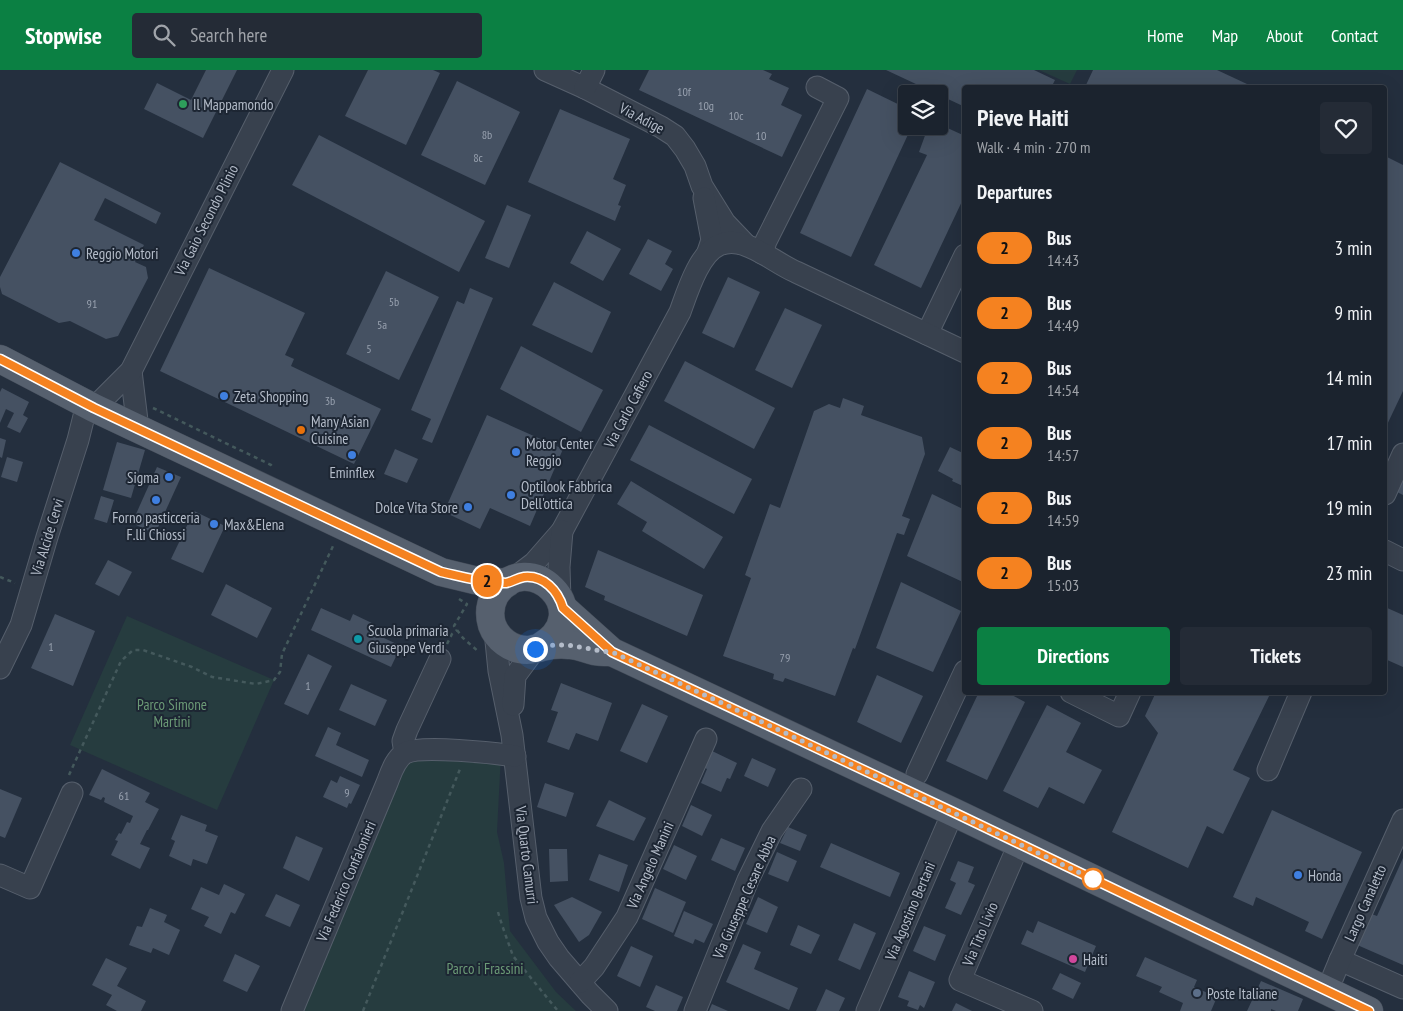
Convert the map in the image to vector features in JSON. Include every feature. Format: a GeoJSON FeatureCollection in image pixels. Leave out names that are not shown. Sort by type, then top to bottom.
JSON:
{"type":"FeatureCollection","features":[{"type":"Feature","properties":{"kind":"main road"},"geometry":{"type":"LineString","coordinates":[[0,359],[138,429],[441,572],[474,580],[510,581],[524,577],[541,580],[555,590],[561,604],[563,618],[555,635],[549,642],[538,648]]}},
{"type":"Feature","properties":{"kind":"main road"},"geometry":{"type":"LineString","coordinates":[[441,572],[468,596],[493,625],[505,643],[512,647],[527,650],[564,644],[594,651],[612,652]]}},
{"type":"Feature","properties":{"kind":"main road"},"geometry":{"type":"LineString","coordinates":[[493,625],[490,609],[493,599],[499,590],[510,581]]}},
{"type":"Feature","properties":{"kind":"main road"},"geometry":{"type":"LineString","coordinates":[[561,604],[612,652],[953,812],[1369,1011]]}},
{"type":"Feature","properties":{"kind":"street","name":"Via Gaio Secondo Plinio"},"geometry":{"type":"LineString","coordinates":[[91,406],[131,371],[283,70]]}},
{"type":"Feature","properties":{"kind":"street","name":"Via Adige"},"geometry":{"type":"LineString","coordinates":[[545,70],[590,79],[675,136],[685,149],[702,186],[725,223],[754,249]]}},
{"type":"Feature","properties":{"kind":"street"},"geometry":{"type":"LineString","coordinates":[[708,252],[718,245],[727,242],[735,242],[754,249],[766,241],[838,98],[817,87]]}},
{"type":"Feature","properties":{"kind":"street","name":"Via Adige"},"geometry":{"type":"LineString","coordinates":[[702,186],[705,211],[712,240],[708,252]]}},
{"type":"Feature","properties":{"kind":"street","name":"Via Carlo Cafiero"},"geometry":{"type":"LineString","coordinates":[[754,249],[785,268],[962,351]]}},
{"type":"Feature","properties":{"kind":"street","name":"Via Carlo Cafiero"},"geometry":{"type":"LineString","coordinates":[[510,581],[534,563],[562,531],[680,312],[691,284],[708,252]]}},
{"type":"Feature","properties":{"kind":"street","name":"Via Carlo Cafiero"},"geometry":{"type":"LineString","coordinates":[[680,312],[699,289],[707,275],[718,263],[730,256],[740,255],[785,268]]}},
{"type":"Feature","properties":{"kind":"street"},"geometry":{"type":"LineString","coordinates":[[927,334],[962,261]]}},
{"type":"Feature","properties":{"kind":"street"},"geometry":{"type":"LineString","coordinates":[[131,371],[138,429]]}},
{"type":"Feature","properties":{"kind":"street","name":"Via Alcide Cervi"},"geometry":{"type":"LineString","coordinates":[[0,668],[21,625],[78,440],[91,406]]}},
{"type":"Feature","properties":{"kind":"street"},"geometry":{"type":"LineString","coordinates":[[1387,490],[1403,454]]}},
{"type":"Feature","properties":{"kind":"street","name":"Via Carlo Cafiero"},"geometry":{"type":"LineString","coordinates":[[561,604],[559,567],[562,531]]}},
{"type":"Feature","properties":{"kind":"street"},"geometry":{"type":"LineString","coordinates":[[1387,552],[1403,560]]}},
{"type":"Feature","properties":{"kind":"street","name":"Via Quarto Camurri"},"geometry":{"type":"LineString","coordinates":[[493,625],[499,671],[512,735],[531,898],[536,918],[548,942],[559,958],[607,1011]]}},
{"type":"Feature","properties":{"kind":"street","name":"Via Quarto Camurri"},"geometry":{"type":"LineString","coordinates":[[512,735],[515,676],[538,648]]}},
{"type":"Feature","properties":{"kind":"street"},"geometry":{"type":"LineString","coordinates":[[440,659],[407,730],[403,741],[405,754],[420,749],[515,756]]}},
{"type":"Feature","properties":{"kind":"street"},"geometry":{"type":"LineString","coordinates":[[916,774],[962,677]]}},
{"type":"Feature","properties":{"kind":"street"},"geometry":{"type":"LineString","coordinates":[[1077,695],[1119,716],[1129,695]]}},
{"type":"Feature","properties":{"kind":"street"},"geometry":{"type":"LineString","coordinates":[[1268,770],[1300,695]]}},
{"type":"Feature","properties":{"kind":"street","name":"Via Angelo Manini"},"geometry":{"type":"LineString","coordinates":[[580,982],[594,967],[627,917],[706,739]]}},
{"type":"Feature","properties":{"kind":"street","name":"Via Federico Confalonieri"},"geometry":{"type":"LineString","coordinates":[[292,1011],[386,783],[394,765],[405,754]]}},
{"type":"Feature","properties":{"kind":"street","name":"Via Giuseppe Cesare Abba"},"geometry":{"type":"LineString","coordinates":[[696,1011],[752,872],[772,831],[801,789]]}},
{"type":"Feature","properties":{"kind":"street"},"geometry":{"type":"LineString","coordinates":[[0,875],[30,888],[72,793]]}},
{"type":"Feature","properties":{"kind":"street","name":"Via Agostino Bertani"},"geometry":{"type":"LineString","coordinates":[[867,1011],[953,812]]}},
{"type":"Feature","properties":{"kind":"street","name":"Largo Canaletto"},"geometry":{"type":"LineString","coordinates":[[1327,991],[1403,820]]}},
{"type":"Feature","properties":{"kind":"street","name":"Via Tito Livio"},"geometry":{"type":"LineString","coordinates":[[1019,844],[960,980],[1032,1011]]}},
{"type":"Feature","properties":{"kind":"street","name":"Largo Canaletto"},"geometry":{"type":"LineString","coordinates":[[1340,960],[1403,988]]}},
{"type":"Feature","properties":{"kind":"path"},"geometry":{"type":"LineString","coordinates":[[80,752],[121,661],[133,650],[143,650],[192,667],[212,677],[256,684],[274,680],[280,672],[282,654],[336,541]]}},
{"type":"Feature","properties":{"kind":"path"},"geometry":{"type":"LineString","coordinates":[[363,1011],[468,752]]}},
{"type":"Feature","properties":{"kind":"path"},"geometry":{"type":"LineString","coordinates":[[498,912],[513,956],[558,1011]]}},
{"type":"Feature","properties":{"kind":"green space"},"geometry":{"type":"Polygon","coordinates":[[[1039,70],[1077,70],[1070,84],[1039,70]]]}},
{"type":"Feature","properties":{"kind":"green space","name":"Parco Simone Martini"},"geometry":{"type":"Polygon","coordinates":[[[127,616],[274,680],[217,810],[70,745],[127,616]]]}},
{"type":"Feature","properties":{"kind":"green space","name":"Parco i Frassini"},"geometry":{"type":"Polygon","coordinates":[[[501,754],[497,832],[504,863],[510,931],[556,992],[576,1011],[292,1011],[399,759],[501,754]]]}},
{"type":"Feature","properties":{"kind":"building","name":"Il Mappamondo"},"geometry":{"type":"Polygon","coordinates":[[[206,70],[237,70],[203,138],[144,109],[157,83],[191,100],[206,70]]]}},
{"type":"Feature","properties":{"kind":"building"},"geometry":{"type":"Polygon","coordinates":[[[368,70],[433,70],[440,73],[406,145],[345,116],[368,70]]]}},
{"type":"Feature","properties":{"kind":"building"},"geometry":{"type":"Polygon","coordinates":[[[649,70],[763,70],[772,74],[769,79],[789,88],[781,105],[802,115],[782,157],[639,90],[649,70]]]}},
{"type":"Feature","properties":{"kind":"building"},"geometry":{"type":"Polygon","coordinates":[[[886,70],[1034,70],[1055,80],[1052,85],[962,85],[962,106],[948,99],[948,85],[918,85],[886,70]]]}},
{"type":"Feature","properties":{"kind":"building"},"geometry":{"type":"Polygon","coordinates":[[[1093,70],[1217,70],[1247,84],[1246,85],[1086,85],[1093,70]]]}},
{"type":"Feature","properties":{"kind":"building"},"geometry":{"type":"Polygon","coordinates":[[[457,81],[520,112],[485,185],[421,155],[457,81]]]}},
{"type":"Feature","properties":{"kind":"building"},"geometry":{"type":"Polygon","coordinates":[[[867,89],[898,104],[898,135],[908,135],[851,257],[800,233],[867,89]]]}},
{"type":"Feature","properties":{"kind":"building"},"geometry":{"type":"Polygon","coordinates":[[[560,109],[630,139],[613,179],[626,185],[618,205],[621,206],[615,221],[528,182],[560,109]]]}},
{"type":"Feature","properties":{"kind":"building"},"geometry":{"type":"Polygon","coordinates":[[[948,128],[962,135],[962,201],[921,288],[874,265],[927,155],[919,152],[925,135],[948,135],[948,128]]]}},
{"type":"Feature","properties":{"kind":"building"},"geometry":{"type":"Polygon","coordinates":[[[319,135],[485,221],[459,272],[292,185],[319,135]]]}},
{"type":"Feature","properties":{"kind":"building"},"geometry":{"type":"Polygon","coordinates":[[[1387,157],[1403,165],[1403,391],[1387,425],[1387,157]]]}},
{"type":"Feature","properties":{"kind":"building","name":"Reggio Motori"},"geometry":{"type":"Polygon","coordinates":[[[60,162],[161,213],[156,224],[105,198],[94,220],[144,245],[135,262],[146,267],[148,278],[118,336],[106,339],[70,321],[59,323],[2,294],[0,277],[60,162]]]}},
{"type":"Feature","properties":{"kind":"building"},"geometry":{"type":"Polygon","coordinates":[[[507,205],[531,215],[509,268],[485,258],[507,205]]]}},
{"type":"Feature","properties":{"kind":"building"},"geometry":{"type":"Polygon","coordinates":[[[587,231],[621,249],[603,281],[570,263],[587,231]]]}},
{"type":"Feature","properties":{"kind":"building"},"geometry":{"type":"Polygon","coordinates":[[[648,239],[672,251],[665,264],[673,269],[661,291],[629,274],[648,239]]]}},
{"type":"Feature","properties":{"kind":"building"},"geometry":{"type":"Polygon","coordinates":[[[209,268],[305,313],[285,355],[294,359],[291,366],[381,409],[354,464],[160,371],[209,268]]]}},
{"type":"Feature","properties":{"kind":"building"},"geometry":{"type":"Polygon","coordinates":[[[386,271],[439,297],[399,380],[346,354],[386,271]]]}},
{"type":"Feature","properties":{"kind":"building"},"geometry":{"type":"Polygon","coordinates":[[[728,277],[760,292],[734,348],[702,333],[728,277]]]}},
{"type":"Feature","properties":{"kind":"building"},"geometry":{"type":"Polygon","coordinates":[[[554,282],[611,312],[592,353],[532,325],[554,282]]]}},
{"type":"Feature","properties":{"kind":"building"},"geometry":{"type":"Polygon","coordinates":[[[470,288],[493,298],[432,443],[422,439],[431,419],[411,410],[457,301],[464,304],[470,288]]]}},
{"type":"Feature","properties":{"kind":"building"},"geometry":{"type":"Polygon","coordinates":[[[785,308],[822,325],[792,388],[755,370],[785,308]]]}},
{"type":"Feature","properties":{"kind":"building"},"geometry":{"type":"Polygon","coordinates":[[[521,346],[603,390],[581,432],[500,389],[521,346]]]}},
{"type":"Feature","properties":{"kind":"building"},"geometry":{"type":"Polygon","coordinates":[[[685,361],[775,408],[754,449],[664,401],[685,361]]]}},
{"type":"Feature","properties":{"kind":"building"},"geometry":{"type":"Polygon","coordinates":[[[2,388],[29,402],[23,415],[28,418],[20,433],[7,427],[14,413],[6,409],[0,423],[0,392],[2,388]]]}},
{"type":"Feature","properties":{"kind":"building"},"geometry":{"type":"Polygon","coordinates":[[[843,398],[864,406],[861,415],[922,437],[925,454],[902,516],[910,519],[904,535],[897,533],[855,649],[853,648],[835,696],[785,678],[783,682],[773,679],[774,674],[723,656],[751,578],[745,575],[770,504],[780,508],[814,411],[829,404],[840,408],[843,398]]]}},
{"type":"Feature","properties":{"kind":"building"},"geometry":{"type":"Polygon","coordinates":[[[487,415],[563,449],[530,526],[490,508],[480,529],[444,512],[487,415]]]}},
{"type":"Feature","properties":{"kind":"building"},"geometry":{"type":"Polygon","coordinates":[[[649,425],[752,479],[734,514],[630,460],[649,425]]]}},
{"type":"Feature","properties":{"kind":"building"},"geometry":{"type":"Polygon","coordinates":[[[0,438],[6,440],[2,458],[0,457],[0,438]]]}},
{"type":"Feature","properties":{"kind":"building"},"geometry":{"type":"Polygon","coordinates":[[[117,442],[145,450],[131,498],[103,490],[117,442]]]}},
{"type":"Feature","properties":{"kind":"building"},"geometry":{"type":"Polygon","coordinates":[[[950,447],[962,453],[962,486],[938,471],[950,447]]]}},
{"type":"Feature","properties":{"kind":"building"},"geometry":{"type":"Polygon","coordinates":[[[395,449],[418,459],[407,483],[384,474],[395,449]]]}},
{"type":"Feature","properties":{"kind":"building"},"geometry":{"type":"Polygon","coordinates":[[[7,457],[23,462],[17,482],[1,477],[7,457]]]}},
{"type":"Feature","properties":{"kind":"building","name":"Forno pasticceria F.lli Chiossi"},"geometry":{"type":"Polygon","coordinates":[[[157,467],[181,477],[155,534],[132,523],[157,467]]]}},
{"type":"Feature","properties":{"kind":"building"},"geometry":{"type":"Polygon","coordinates":[[[1403,474],[1403,495],[1395,491],[1403,474]]]}},
{"type":"Feature","properties":{"kind":"building"},"geometry":{"type":"Polygon","coordinates":[[[631,481],[723,537],[704,569],[642,531],[647,522],[617,504],[631,481]]]}},
{"type":"Feature","properties":{"kind":"building"},"geometry":{"type":"Polygon","coordinates":[[[932,494],[962,509],[962,582],[907,556],[932,494]]]}},
{"type":"Feature","properties":{"kind":"building"},"geometry":{"type":"Polygon","coordinates":[[[101,496],[114,500],[107,523],[94,519],[101,496]]]}},
{"type":"Feature","properties":{"kind":"building"},"geometry":{"type":"Polygon","coordinates":[[[194,511],[225,526],[203,573],[171,559],[194,511]]]}},
{"type":"Feature","properties":{"kind":"building"},"geometry":{"type":"Polygon","coordinates":[[[598,550],[703,595],[687,636],[604,600],[605,596],[585,587],[598,550]]]}},
{"type":"Feature","properties":{"kind":"building"},"geometry":{"type":"Polygon","coordinates":[[[108,560],[132,572],[119,596],[95,584],[108,560]]]}},
{"type":"Feature","properties":{"kind":"building"},"geometry":{"type":"Polygon","coordinates":[[[901,582],[961,611],[933,672],[876,648],[901,582]]]}},
{"type":"Feature","properties":{"kind":"building"},"geometry":{"type":"Polygon","coordinates":[[[226,584],[272,608],[257,638],[211,615],[226,584]]]}},
{"type":"Feature","properties":{"kind":"building","name":"Scuola primaria Giuseppe Verdi"},"geometry":{"type":"Polygon","coordinates":[[[321,608],[350,621],[353,614],[374,624],[371,632],[401,646],[391,667],[311,630],[321,608]]]}},
{"type":"Feature","properties":{"kind":"building"},"geometry":{"type":"Polygon","coordinates":[[[1387,608],[1403,615],[1403,667],[1387,660],[1387,608]]]}},
{"type":"Feature","properties":{"kind":"building"},"geometry":{"type":"Polygon","coordinates":[[[55,614],[95,631],[73,686],[31,668],[55,614]]]}},
{"type":"Feature","properties":{"kind":"building","name":"Scuola primaria Giuseppe Verdi"},"geometry":{"type":"Polygon","coordinates":[[[308,654],[332,666],[308,715],[284,704],[308,654]]]}},
{"type":"Feature","properties":{"kind":"building"},"geometry":{"type":"Polygon","coordinates":[[[877,675],[923,696],[901,743],[857,722],[877,675]]]}},
{"type":"Feature","properties":{"kind":"building"},"geometry":{"type":"Polygon","coordinates":[[[561,683],[612,703],[598,741],[576,733],[569,750],[547,742],[558,712],[551,710],[561,683]]]}},
{"type":"Feature","properties":{"kind":"building"},"geometry":{"type":"Polygon","coordinates":[[[351,684],[387,700],[375,726],[339,710],[351,684]]]}},
{"type":"Feature","properties":{"kind":"building"},"geometry":{"type":"Polygon","coordinates":[[[978,695],[1012,695],[1025,702],[987,780],[946,761],[978,695]]]}},
{"type":"Feature","properties":{"kind":"building"},"geometry":{"type":"Polygon","coordinates":[[[1155,695],[1270,695],[1233,770],[1250,778],[1223,834],[1207,826],[1188,868],[1112,832],[1158,733],[1145,716],[1155,695]]]}},
{"type":"Feature","properties":{"kind":"building"},"geometry":{"type":"Polygon","coordinates":[[[642,704],[668,716],[647,763],[620,751],[642,704]]]}},
{"type":"Feature","properties":{"kind":"building"},"geometry":{"type":"Polygon","coordinates":[[[1047,705],[1081,723],[1066,752],[1102,770],[1084,804],[1049,787],[1038,808],[1003,791],[1047,705]]]}},
{"type":"Feature","properties":{"kind":"building"},"geometry":{"type":"Polygon","coordinates":[[[328,727],[341,733],[336,745],[369,760],[362,777],[315,756],[328,727]]]}},
{"type":"Feature","properties":{"kind":"building"},"geometry":{"type":"Polygon","coordinates":[[[710,750],[737,763],[730,779],[727,778],[721,792],[701,783],[707,769],[702,766],[710,750]]]}},
{"type":"Feature","properties":{"kind":"building"},"geometry":{"type":"Polygon","coordinates":[[[752,758],[776,769],[768,787],[744,776],[752,758]]]}},
{"type":"Feature","properties":{"kind":"building"},"geometry":{"type":"Polygon","coordinates":[[[102,769],[150,793],[145,802],[159,809],[140,844],[150,848],[140,869],[111,855],[118,841],[115,840],[119,833],[121,834],[127,822],[130,823],[133,816],[104,802],[105,798],[103,797],[101,800],[89,795],[102,769]]]}},
{"type":"Feature","properties":{"kind":"building"},"geometry":{"type":"Polygon","coordinates":[[[340,776],[360,785],[351,804],[349,803],[347,808],[323,797],[331,780],[337,783],[340,776]]]}},
{"type":"Feature","properties":{"kind":"building"},"geometry":{"type":"Polygon","coordinates":[[[545,783],[574,793],[566,817],[537,807],[545,783]]]}},
{"type":"Feature","properties":{"kind":"building"},"geometry":{"type":"Polygon","coordinates":[[[0,789],[22,798],[5,838],[0,836],[0,789]]]}},
{"type":"Feature","properties":{"kind":"building"},"geometry":{"type":"Polygon","coordinates":[[[609,800],[646,818],[634,841],[596,826],[609,800]]]}},
{"type":"Feature","properties":{"kind":"building"},"geometry":{"type":"Polygon","coordinates":[[[691,805],[712,815],[702,836],[682,826],[691,805]]]}},
{"type":"Feature","properties":{"kind":"building","name":"Honda"},"geometry":{"type":"Polygon","coordinates":[[[1272,810],[1362,852],[1322,939],[1305,931],[1309,922],[1256,897],[1253,906],[1233,897],[1272,810]]]}},
{"type":"Feature","properties":{"kind":"building"},"geometry":{"type":"Polygon","coordinates":[[[181,815],[207,825],[205,831],[218,836],[207,864],[193,859],[191,866],[169,856],[175,841],[171,839],[181,815]]]}},
{"type":"Feature","properties":{"kind":"building"},"geometry":{"type":"Polygon","coordinates":[[[788,827],[807,835],[800,851],[780,843],[788,827]]]}},
{"type":"Feature","properties":{"kind":"building"},"geometry":{"type":"Polygon","coordinates":[[[296,836],[323,848],[309,881],[283,868],[296,836]]]}},
{"type":"Feature","properties":{"kind":"building"},"geometry":{"type":"Polygon","coordinates":[[[721,838],[745,848],[735,871],[711,860],[721,838]]]}},
{"type":"Feature","properties":{"kind":"building"},"geometry":{"type":"Polygon","coordinates":[[[831,843],[900,873],[890,897],[820,867],[831,843]]]}},
{"type":"Feature","properties":{"kind":"building"},"geometry":{"type":"Polygon","coordinates":[[[674,845],[697,856],[686,880],[663,869],[674,845]]]}},
{"type":"Feature","properties":{"kind":"building"},"geometry":{"type":"Polygon","coordinates":[[[549,849],[567,849],[568,881],[550,882],[549,849]]]}},
{"type":"Feature","properties":{"kind":"building"},"geometry":{"type":"Polygon","coordinates":[[[777,852],[797,861],[788,882],[768,874],[777,852]]]}},
{"type":"Feature","properties":{"kind":"building"},"geometry":{"type":"Polygon","coordinates":[[[599,854],[628,865],[619,892],[589,880],[599,854]]]}},
{"type":"Feature","properties":{"kind":"building"},"geometry":{"type":"Polygon","coordinates":[[[1403,858],[1403,965],[1355,944],[1369,913],[1377,916],[1403,858]]]}},
{"type":"Feature","properties":{"kind":"building"},"geometry":{"type":"Polygon","coordinates":[[[958,861],[974,867],[968,882],[975,885],[961,915],[945,908],[956,883],[950,880],[958,861]]]}},
{"type":"Feature","properties":{"kind":"building"},"geometry":{"type":"Polygon","coordinates":[[[224,884],[245,894],[235,914],[231,912],[221,934],[204,926],[209,917],[191,909],[201,887],[219,895],[224,884]]]}},
{"type":"Feature","properties":{"kind":"building"},"geometry":{"type":"Polygon","coordinates":[[[655,888],[686,902],[673,933],[642,919],[655,888]]]}},
{"type":"Feature","properties":{"kind":"building"},"geometry":{"type":"Polygon","coordinates":[[[276,894],[300,905],[290,927],[265,916],[276,894]]]}},
{"type":"Feature","properties":{"kind":"building"},"geometry":{"type":"Polygon","coordinates":[[[572,897],[602,912],[589,935],[579,942],[554,905],[572,897]]]}},
{"type":"Feature","properties":{"kind":"building"},"geometry":{"type":"Polygon","coordinates":[[[758,897],[778,907],[767,933],[746,924],[758,897]]]}},
{"type":"Feature","properties":{"kind":"building"},"geometry":{"type":"Polygon","coordinates":[[[150,908],[167,915],[164,922],[180,930],[169,955],[153,948],[151,953],[129,945],[137,926],[142,927],[150,908]]]}},
{"type":"Feature","properties":{"kind":"building"},"geometry":{"type":"Polygon","coordinates":[[[684,911],[713,924],[704,943],[695,939],[693,944],[674,936],[684,911]]]}},
{"type":"Feature","properties":{"kind":"building","name":"Haiti"},"geometry":{"type":"Polygon","coordinates":[[[1038,921],[1096,946],[1085,972],[1021,944],[1027,930],[1033,933],[1038,921]]]}},
{"type":"Feature","properties":{"kind":"building"},"geometry":{"type":"Polygon","coordinates":[[[854,923],[876,933],[860,970],[838,960],[854,923]]]}},
{"type":"Feature","properties":{"kind":"building"},"geometry":{"type":"Polygon","coordinates":[[[798,925],[820,935],[811,954],[790,945],[798,925]]]}},
{"type":"Feature","properties":{"kind":"building"},"geometry":{"type":"Polygon","coordinates":[[[924,926],[946,935],[935,961],[913,951],[924,926]]]}},
{"type":"Feature","properties":{"kind":"building"},"geometry":{"type":"Polygon","coordinates":[[[743,944],[761,952],[754,969],[798,988],[789,1010],[726,982],[743,944]]]}},
{"type":"Feature","properties":{"kind":"building"},"geometry":{"type":"Polygon","coordinates":[[[631,946],[653,956],[640,987],[617,976],[631,946]]]}},
{"type":"Feature","properties":{"kind":"building"},"geometry":{"type":"Polygon","coordinates":[[[235,954],[260,966],[247,992],[223,981],[235,954]]]}},
{"type":"Feature","properties":{"kind":"building"},"geometry":{"type":"Polygon","coordinates":[[[1145,957],[1197,980],[1194,987],[1217,997],[1211,1011],[1180,1011],[1183,1003],[1159,992],[1162,987],[1136,976],[1145,957]]]}},
{"type":"Feature","properties":{"kind":"building"},"geometry":{"type":"Polygon","coordinates":[[[106,958],[127,968],[117,986],[146,1001],[141,1011],[117,1011],[106,1005],[112,995],[92,985],[106,958]]]}},
{"type":"Feature","properties":{"kind":"building"},"geometry":{"type":"Polygon","coordinates":[[[909,971],[935,982],[924,1008],[920,1005],[918,1010],[907,1006],[909,1001],[898,997],[909,971]]]}},
{"type":"Feature","properties":{"kind":"building"},"geometry":{"type":"Polygon","coordinates":[[[1060,973],[1081,983],[1073,999],[1052,989],[1060,973]]]}},
{"type":"Feature","properties":{"kind":"building"},"geometry":{"type":"Polygon","coordinates":[[[1261,981],[1303,999],[1298,1011],[1276,1011],[1271,1009],[1271,1011],[1247,1011],[1261,981]]]}},
{"type":"Feature","properties":{"kind":"building"},"geometry":{"type":"Polygon","coordinates":[[[656,985],[683,997],[677,1011],[655,1011],[646,1007],[656,985]]]}},
{"type":"Feature","properties":{"kind":"building"},"geometry":{"type":"Polygon","coordinates":[[[826,989],[845,998],[839,1011],[816,1011],[826,989]]]}},
{"type":"Feature","properties":{"kind":"building"},"geometry":{"type":"Polygon","coordinates":[[[956,1003],[972,1011],[952,1011],[956,1003]]]}},
{"type":"Feature","properties":{"kind":"building"},"geometry":{"type":"Polygon","coordinates":[[[712,1004],[728,1011],[709,1011],[712,1004]]]}},
{"type":"Feature","properties":{"kind":"bus line","name":"2"},"geometry":{"type":"LineString","coordinates":[[0,359],[94,408],[441,572],[474,580],[507,583],[513,579],[524,577],[536,578],[555,590],[563,608],[612,652],[953,812],[1369,1011]]}},
{"type":"Feature","properties":{"kind":"place","name":"Il Mappamondo"},"geometry":{"type":"Point","coordinates":[183,104]}},
{"type":"Feature","properties":{"kind":"place","name":"Reggio Motori"},"geometry":{"type":"Point","coordinates":[76,253]}},
{"type":"Feature","properties":{"kind":"place","name":"Zeta Shopping"},"geometry":{"type":"Point","coordinates":[224,396]}},
{"type":"Feature","properties":{"kind":"place","name":"Many Asian Cuisine"},"geometry":{"type":"Point","coordinates":[301,430]}},
{"type":"Feature","properties":{"kind":"place","name":"Motor Center Reggio"},"geometry":{"type":"Point","coordinates":[516,452]}},
{"type":"Feature","properties":{"kind":"place","name":"Eminflex"},"geometry":{"type":"Point","coordinates":[352,455]}},
{"type":"Feature","properties":{"kind":"place","name":"Sigma"},"geometry":{"type":"Point","coordinates":[169,477]}},
{"type":"Feature","properties":{"kind":"place","name":"Optilook Fabbrica Dell'ottica"},"geometry":{"type":"Point","coordinates":[511,495]}},
{"type":"Feature","properties":{"kind":"place","name":"Forno pasticceria F.lli Chiossi"},"geometry":{"type":"Point","coordinates":[156,500]}},
{"type":"Feature","properties":{"kind":"place","name":"Dolce Vita Store"},"geometry":{"type":"Point","coordinates":[468,507]}},
{"type":"Feature","properties":{"kind":"place","name":"Max&Elena"},"geometry":{"type":"Point","coordinates":[214,524]}},
{"type":"Feature","properties":{"kind":"place","name":"Scuola primaria Giuseppe Verdi"},"geometry":{"type":"Point","coordinates":[358,639]}},
{"type":"Feature","properties":{"kind":"place","name":"Honda"},"geometry":{"type":"Point","coordinates":[1298,875]}},
{"type":"Feature","properties":{"kind":"place","name":"Haiti"},"geometry":{"type":"Point","coordinates":[1073,959]}},
{"type":"Feature","properties":{"kind":"place","name":"Poste Italiane"},"geometry":{"type":"Point","coordinates":[1197,993]}},
{"type":"Feature","properties":{"kind":"route"},"geometry":{"type":"LineString","coordinates":[[535,649],[564,644],[594,651],[612,652],[1093,879]]}}]}
